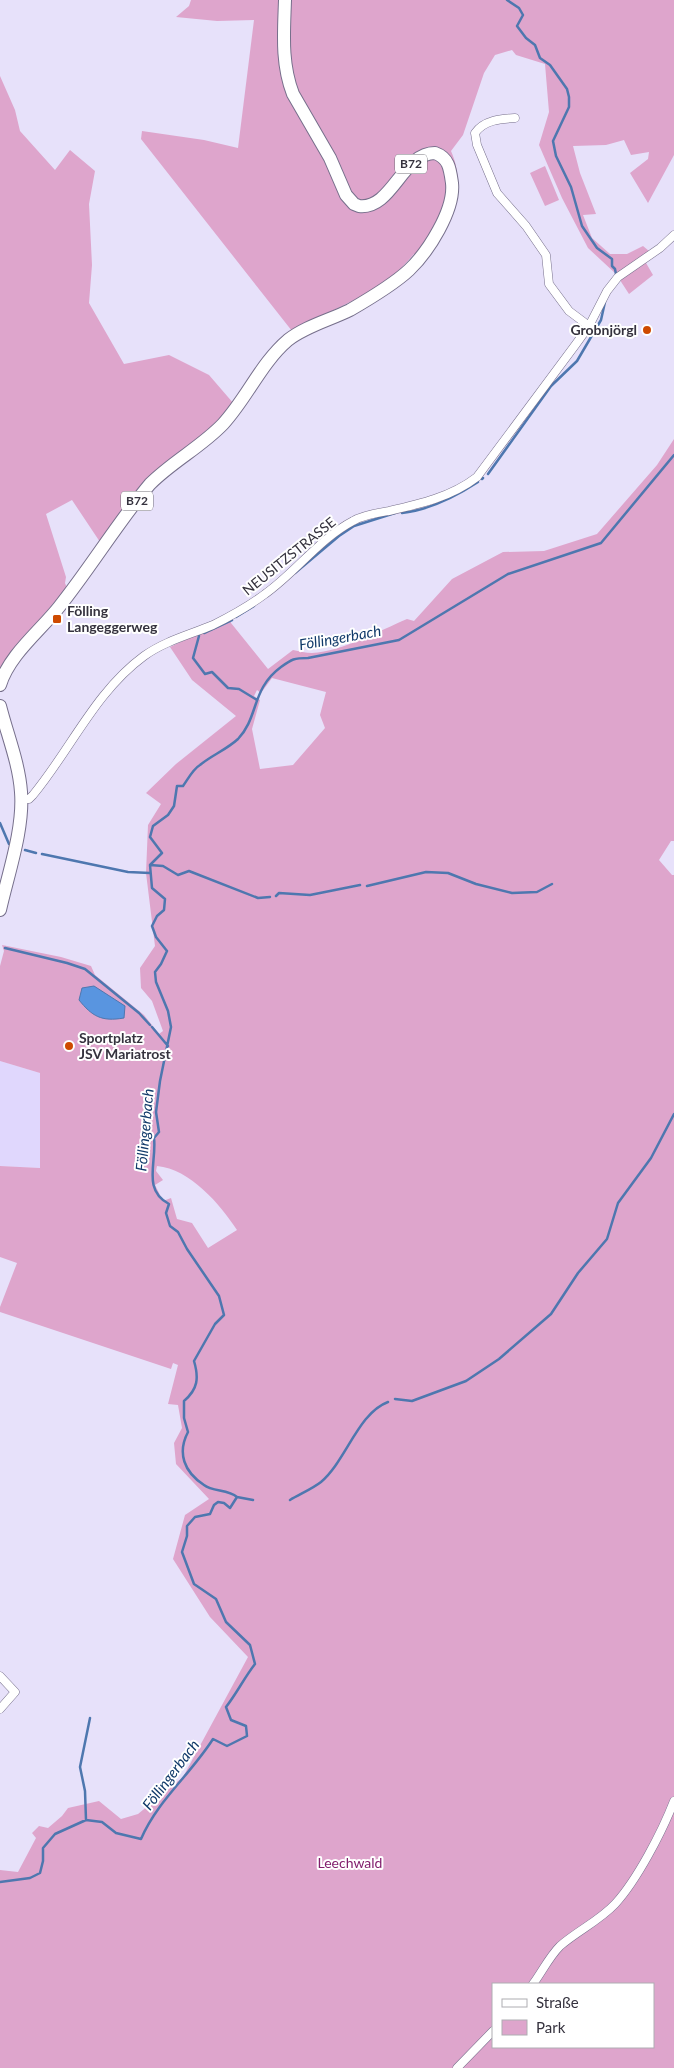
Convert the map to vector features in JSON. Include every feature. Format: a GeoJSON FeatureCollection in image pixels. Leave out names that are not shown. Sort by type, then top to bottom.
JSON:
{"type":"FeatureCollection","features":[{"type":"Feature","properties":{"kind":"main road","name":"B72"},"geometry":{"type":"LineString","coordinates":[[1,680],[15,658],[58,608],[103,550],[150,484],[165,470],[197,448],[218,428],[273,356],[289,340],[307,329],[350,310],[409,270],[431,240],[446,214],[452,187],[450,171],[446,159],[435,152],[420,156],[382,197],[371,205],[359,206],[349,198],[330,158],[288,84],[283,56],[285,0]]}},
{"type":"Feature","properties":{"kind":"main road"},"geometry":{"type":"LineString","coordinates":[[0,706],[17,767],[22,799],[20,820],[0,910]]}},
{"type":"Feature","properties":{"kind":"street"},"geometry":{"type":"LineString","coordinates":[[515,118],[498,119],[479,126],[474,133],[477,145],[497,193],[526,226],[546,255],[549,284],[569,311],[589,326]]}},
{"type":"Feature","properties":{"kind":"street","name":"NEUSITZSTRASSE"},"geometry":{"type":"LineString","coordinates":[[22,799],[29,799],[33,795],[96,704],[134,663],[145,655],[162,644],[213,624],[246,606],[266,593],[353,520],[434,500],[477,477],[589,326],[607,291],[618,277],[660,248],[674,235]]}},
{"type":"Feature","properties":{"kind":"street"},"geometry":{"type":"LineString","coordinates":[[0,1676],[15,1692],[0,1709]]}},
{"type":"Feature","properties":{"kind":"street"},"geometry":{"type":"LineString","coordinates":[[535,1983],[560,1946],[615,1904],[630,1884],[674,1801]]}},
{"type":"Feature","properties":{"kind":"street"},"geometry":{"type":"LineString","coordinates":[[457,2068],[492,2032]]}},
{"type":"Feature","properties":{"kind":"shaded area"},"geometry":{"type":"Polygon","coordinates":[[[0,1061],[40,1073],[40,1168],[0,1166],[0,1061]]]}},
{"type":"Feature","properties":{"kind":"green space"},"geometry":{"type":"Polygon","coordinates":[[[191,0],[674,0],[674,155],[648,203],[630,173],[648,159],[649,152],[631,155],[624,140],[606,145],[573,146],[580,173],[596,214],[583,215],[592,238],[610,254],[627,254],[643,246],[649,251],[642,256],[653,275],[629,294],[616,274],[588,248],[562,198],[539,145],[549,112],[545,64],[516,55],[512,50],[495,55],[484,73],[463,135],[451,151],[458,178],[457,197],[453,215],[446,229],[424,260],[414,254],[396,274],[364,295],[292,331],[141,139],[142,131],[204,140],[238,148],[254,20],[217,21],[176,17],[189,6],[191,0]]]}},
{"type":"Feature","properties":{"kind":"green space"},"geometry":{"type":"Polygon","coordinates":[[[0,76],[15,110],[20,131],[55,170],[70,150],[95,171],[89,204],[92,265],[89,303],[124,364],[169,355],[209,375],[234,404],[207,432],[172,459],[102,545],[72,500],[46,514],[66,577],[65,583],[67,588],[7,657],[6,663],[0,668],[0,76]]]}},
{"type":"Feature","properties":{"kind":"green space"},"geometry":{"type":"Polygon","coordinates":[[[545,166],[559,200],[545,206],[530,173],[545,166]]]}},
{"type":"Feature","properties":{"kind":"green space","name":"Leechwald"},"geometry":{"type":"Polygon","coordinates":[[[674,439],[674,841],[671,841],[659,860],[674,875],[674,2068],[0,2068],[0,1870],[18,1872],[36,1838],[32,1833],[39,1826],[48,1828],[68,1808],[99,1801],[121,1819],[138,1814],[183,1777],[248,1657],[210,1617],[173,1559],[185,1515],[209,1499],[176,1464],[174,1443],[182,1428],[178,1405],[168,1404],[178,1365],[173,1363],[171,1369],[0,1312],[0,1307],[17,1263],[0,1257],[0,1166],[40,1168],[40,1073],[0,1061],[0,966],[4,951],[2,945],[61,957],[91,966],[95,975],[144,1015],[159,1034],[163,1031],[152,1001],[141,988],[140,968],[155,946],[146,873],[148,825],[161,804],[146,793],[176,764],[236,716],[192,680],[170,647],[231,618],[231,623],[268,669],[293,650],[310,653],[336,649],[407,619],[414,621],[452,579],[503,552],[544,551],[597,534],[657,465],[674,439]],[[272,678],[261,693],[257,690],[254,696],[260,700],[252,729],[260,769],[293,765],[325,728],[320,715],[326,692],[272,678]],[[157,1166],[156,1171],[163,1180],[155,1185],[163,1201],[171,1198],[177,1219],[192,1223],[208,1248],[237,1230],[222,1209],[203,1189],[181,1174],[157,1166]]]}},
{"type":"Feature","properties":{"kind":"water"},"geometry":{"type":"Polygon","coordinates":[[[94,986],[125,1006],[124,1018],[103,1018],[93,1014],[84,1006],[79,1000],[82,988],[94,986]]]}},
{"type":"Feature","properties":{"kind":"waterway"},"geometry":{"type":"LineString","coordinates":[[507,0],[519,8],[523,15],[517,26],[526,38],[535,45],[540,58],[550,65],[567,89],[569,107],[553,141],[556,156],[571,187],[582,226],[597,248],[612,259],[612,266],[616,274]]}},
{"type":"Feature","properties":{"kind":"waterway"},"geometry":{"type":"LineString","coordinates":[[488,474],[551,386],[577,361],[601,320],[605,302]]}},
{"type":"Feature","properties":{"kind":"waterway","name":"Föllingerbach"},"geometry":{"type":"LineString","coordinates":[[0,1882],[30,1878],[40,1873],[43,1861],[43,1848],[55,1834],[86,1820],[102,1822],[116,1833],[141,1839],[156,1812],[213,1739],[227,1746],[247,1736],[246,1726],[231,1720],[226,1707],[255,1664],[250,1645],[226,1622],[216,1599],[194,1584],[182,1552],[187,1536],[187,1526],[195,1517],[210,1514],[214,1505],[218,1502],[224,1503],[230,1508],[237,1497],[233,1494],[212,1489],[197,1480],[187,1468],[183,1455],[183,1447],[188,1432],[184,1418],[184,1401],[195,1388],[197,1373],[194,1361],[215,1324],[224,1315],[219,1296],[187,1249],[178,1232],[170,1226],[166,1213],[169,1204],[161,1198],[153,1183],[154,1138],[159,1132],[156,1112],[171,1027],[168,1011],[156,982],[155,972],[167,951],[156,937],[152,926],[157,916],[164,910],[165,899],[152,888],[150,865],[162,853],[150,837],[153,826],[168,815],[174,806],[177,786],[183,786],[197,767],[238,739],[249,722],[265,684],[285,664],[296,659],[399,640],[508,574],[601,543],[674,455]]}},
{"type":"Feature","properties":{"kind":"waterway"},"geometry":{"type":"LineString","coordinates":[[402,513],[442,502],[478,482]]}},
{"type":"Feature","properties":{"kind":"waterway"},"geometry":{"type":"LineString","coordinates":[[295,573],[339,536],[354,526],[395,513]]}},
{"type":"Feature","properties":{"kind":"waterway"},"geometry":{"type":"LineString","coordinates":[[236,617],[254,606]]}},
{"type":"Feature","properties":{"kind":"waterway"},"geometry":{"type":"LineString","coordinates":[[204,633],[232,620]]}},
{"type":"Feature","properties":{"kind":"waterway"},"geometry":{"type":"LineString","coordinates":[[199,636],[193,658],[205,674],[212,672],[228,688],[239,689],[257,700]]}},
{"type":"Feature","properties":{"kind":"waterway"},"geometry":{"type":"LineString","coordinates":[[0,823],[9,844]]}},
{"type":"Feature","properties":{"kind":"waterway"},"geometry":{"type":"LineString","coordinates":[[25,850],[36,853]]}},
{"type":"Feature","properties":{"kind":"waterway"},"geometry":{"type":"LineString","coordinates":[[42,854],[128,872],[150,873]]}},
{"type":"Feature","properties":{"kind":"waterway"},"geometry":{"type":"LineString","coordinates":[[150,865],[163,866],[178,875],[189,871],[258,898],[270,897]]}},
{"type":"Feature","properties":{"kind":"waterway"},"geometry":{"type":"LineString","coordinates":[[367,886],[426,872],[448,873],[476,884],[512,893],[537,892],[552,884]]}},
{"type":"Feature","properties":{"kind":"waterway"},"geometry":{"type":"LineString","coordinates":[[276,896],[279,893],[310,895],[360,885]]}},
{"type":"Feature","properties":{"kind":"waterway"},"geometry":{"type":"LineString","coordinates":[[5,948],[85,969],[139,1013],[150,1025]]}},
{"type":"Feature","properties":{"kind":"waterway"},"geometry":{"type":"LineString","coordinates":[[152,1027],[168,1046]]}},
{"type":"Feature","properties":{"kind":"waterway"},"geometry":{"type":"LineString","coordinates":[[395,1399],[412,1401],[466,1381],[499,1359],[551,1314],[578,1273],[607,1239],[618,1203],[651,1158],[674,1114]]}},
{"type":"Feature","properties":{"kind":"waterway"},"geometry":{"type":"LineString","coordinates":[[290,1500],[321,1482],[338,1462],[368,1416],[388,1402]]}},
{"type":"Feature","properties":{"kind":"waterway"},"geometry":{"type":"LineString","coordinates":[[237,1497],[253,1500]]}},
{"type":"Feature","properties":{"kind":"waterway"},"geometry":{"type":"LineString","coordinates":[[86,1820],[85,1791],[80,1767],[90,1718]]}},
{"type":"Feature","properties":{"kind":"place","name":"Grobnjörgl"},"geometry":{"type":"Point","coordinates":[647,330]}},
{"type":"Feature","properties":{"kind":"place","name":"Fölling Langeggerweg"},"geometry":{"type":"Point","coordinates":[57,619]}},
{"type":"Feature","properties":{"kind":"place","name":"Sportplatz JSV Mariatrost"},"geometry":{"type":"Point","coordinates":[69,1046]}}]}
